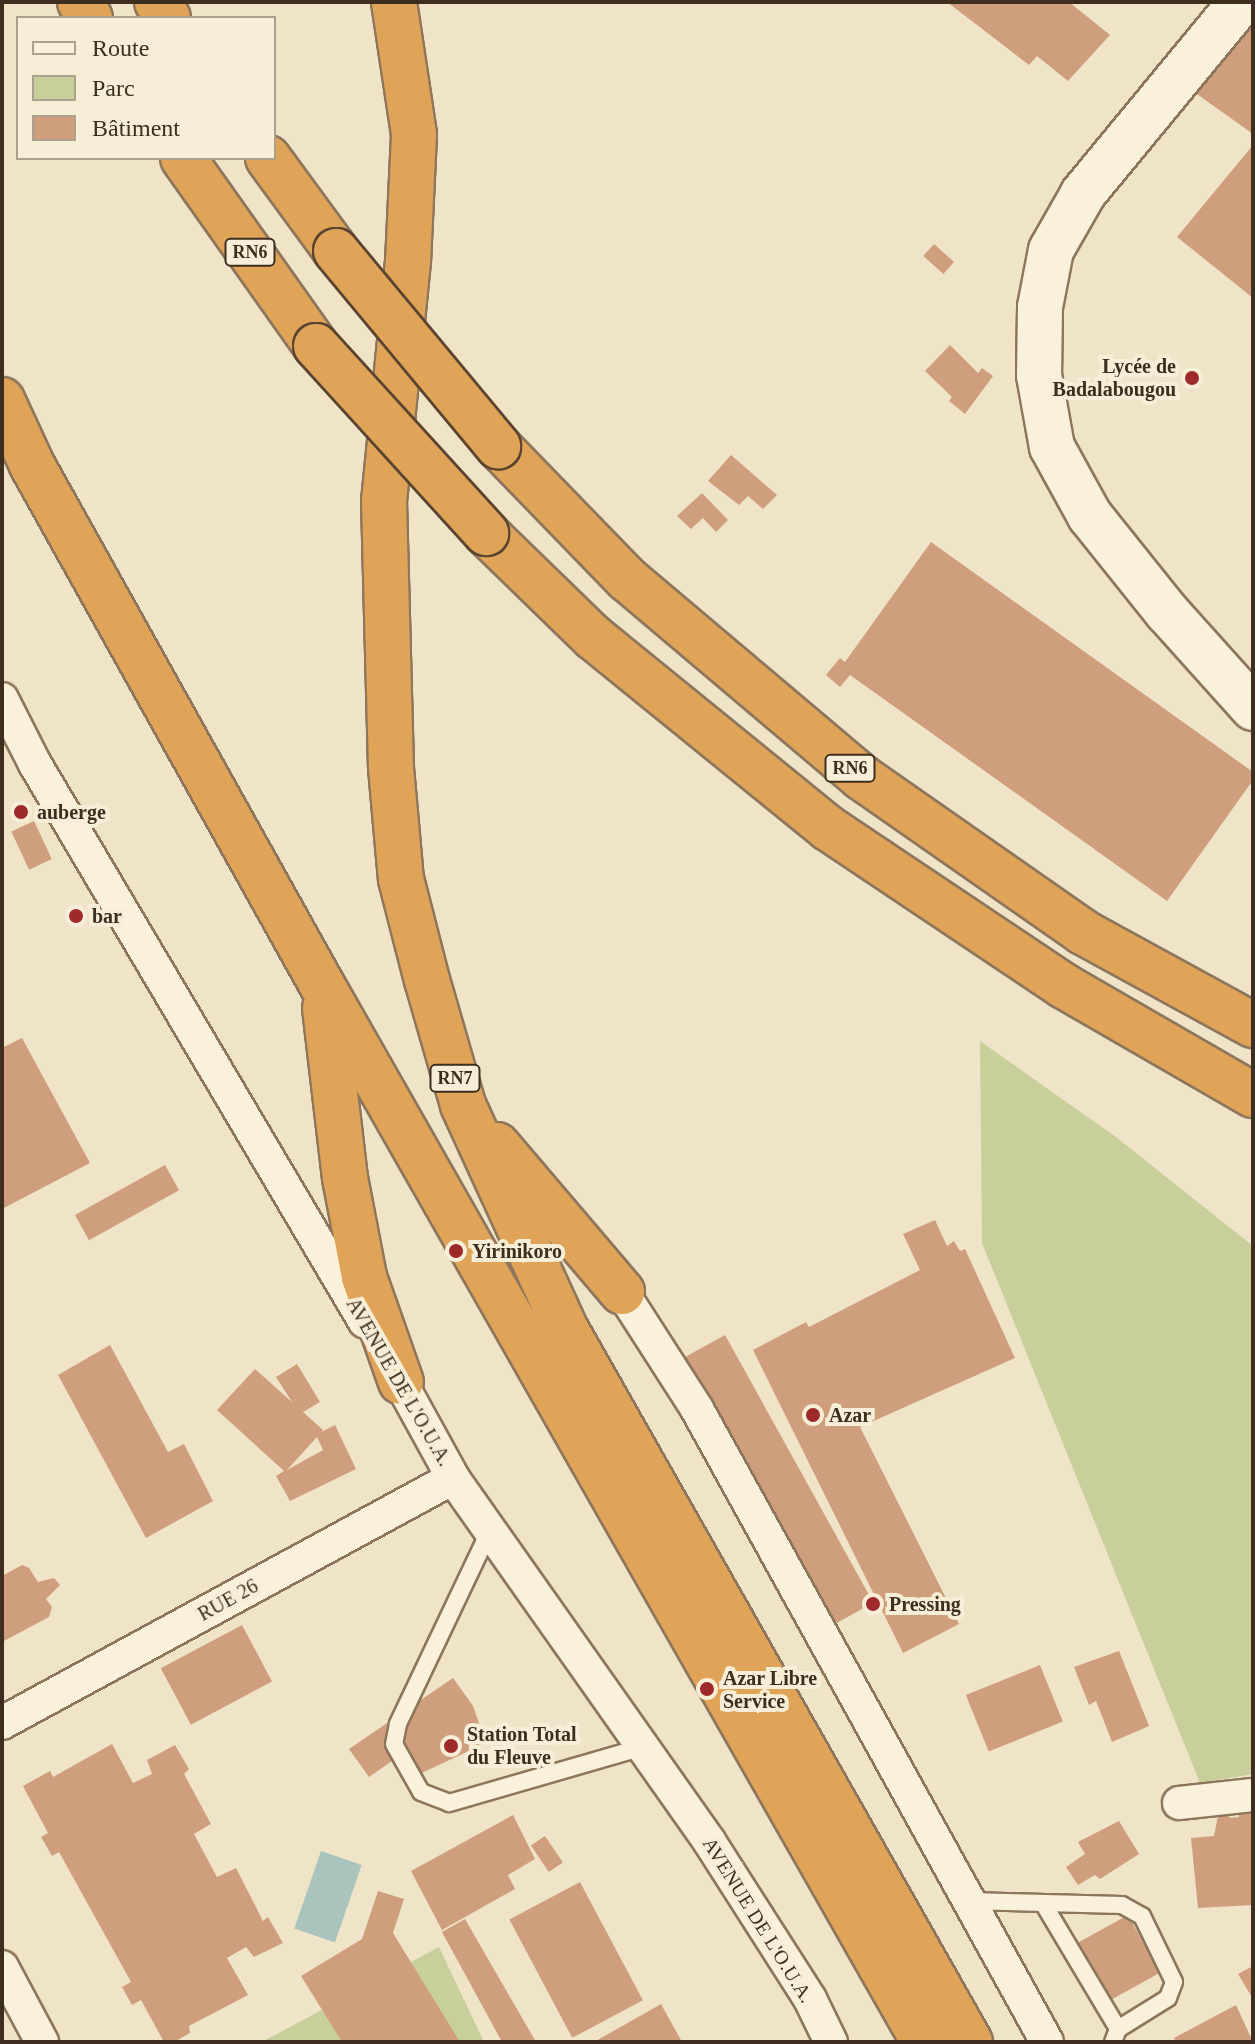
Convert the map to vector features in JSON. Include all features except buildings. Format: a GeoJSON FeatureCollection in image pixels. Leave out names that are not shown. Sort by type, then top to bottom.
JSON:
{"type":"FeatureCollection","features":[{"type":"Feature","properties":{"kind":"highway","name":"RN7"},"geometry":{"type":"LineString","coordinates":[[394,2],[414,135],[408,261],[384,501],[391,768],[401,879],[463,1105],[565,1328],[970,2042]]}},
{"type":"Feature","properties":{"kind":"highway","name":"RN6"},"geometry":{"type":"LineString","coordinates":[[184,160],[316,346],[486,533],[593,637],[828,828],[1064,986],[1253,1095]]}},
{"type":"Feature","properties":{"kind":"highway","name":"RN6"},"geometry":{"type":"LineString","coordinates":[[269,160],[336,251],[498,446],[627,579],[861,777],[1083,932],[1253,1025]]}},
{"type":"Feature","properties":{"kind":"highway"},"geometry":{"type":"LineString","coordinates":[[2,400],[32,465],[322,985],[924,2042]]}},
{"type":"Feature","properties":{"kind":"highway"},"geometry":{"type":"LineString","coordinates":[[322,985],[345,1178],[364,1277],[401,1382]]}},
{"type":"Feature","properties":{"kind":"highway"},"geometry":{"type":"LineString","coordinates":[[463,1105],[622,1292]]}},
{"type":"Feature","properties":{"kind":"street"},"geometry":{"type":"LineString","coordinates":[[1241,2],[1083,194],[1051,250],[1040,307],[1039,375],[1052,447],[1090,516],[1167,612],[1253,708]]}},
{"type":"Feature","properties":{"kind":"street","name":"AVENUE DE L'O.U.A."},"geometry":{"type":"LineString","coordinates":[[2,699],[35,764],[401,1382],[453,1478],[718,1854],[810,1999],[831,2042]]}},
{"type":"Feature","properties":{"kind":"street"},"geometry":{"type":"LineString","coordinates":[[622,1292],[697,1409],[1047,2042]]}},
{"type":"Feature","properties":{"kind":"street","name":"RUE 26"},"geometry":{"type":"LineString","coordinates":[[2,1723],[453,1478]]}},
{"type":"Feature","properties":{"kind":"street"},"geometry":{"type":"LineString","coordinates":[[1179,1803],[1253,1795]]}},
{"type":"Feature","properties":{"kind":"street"},"geometry":{"type":"LineString","coordinates":[[2,1967],[42,2042]]}},
{"type":"Feature","properties":{"kind":"lane"},"geometry":{"type":"LineString","coordinates":[[490,1529],[398,1724],[394,1744],[421,1792],[449,1803],[643,1747]]}},
{"type":"Feature","properties":{"kind":"lane"},"geometry":{"type":"LineString","coordinates":[[968,1901],[1122,1905],[1142,1916],[1174,1982],[1168,1998],[1115,2036],[1043,1903]]}},
{"type":"Feature","properties":{"kind":"green space"},"geometry":{"type":"Polygon","coordinates":[[[980,1041],[1116,1137],[1253,1246],[1253,1774],[1200,1783],[982,1243],[980,1041]]]}},
{"type":"Feature","properties":{"kind":"green space"},"geometry":{"type":"Polygon","coordinates":[[[439,1947],[484,2042],[262,2042],[439,1947]]]}},
{"type":"Feature","properties":{"kind":"water"},"geometry":{"type":"Polygon","coordinates":[[[321,1851],[362,1865],[335,1943],[294,1929],[321,1851]]]}},
{"type":"Feature","properties":{"kind":"place","name":"Lycée de Badalabougou"},"geometry":{"type":"Point","coordinates":[1192,378]}},
{"type":"Feature","properties":{"kind":"place","name":"auberge"},"geometry":{"type":"Point","coordinates":[21,812]}},
{"type":"Feature","properties":{"kind":"place","name":"bar"},"geometry":{"type":"Point","coordinates":[76,916]}},
{"type":"Feature","properties":{"kind":"place","name":"Yirinikoro"},"geometry":{"type":"Point","coordinates":[456,1251]}},
{"type":"Feature","properties":{"kind":"place","name":"Azar"},"geometry":{"type":"Point","coordinates":[813,1415]}},
{"type":"Feature","properties":{"kind":"place","name":"Pressing"},"geometry":{"type":"Point","coordinates":[873,1604]}},
{"type":"Feature","properties":{"kind":"place","name":"Azar Libre Service"},"geometry":{"type":"Point","coordinates":[707,1689]}},
{"type":"Feature","properties":{"kind":"place","name":"Station Total du Fleuve"},"geometry":{"type":"Point","coordinates":[451,1746]}}]}
